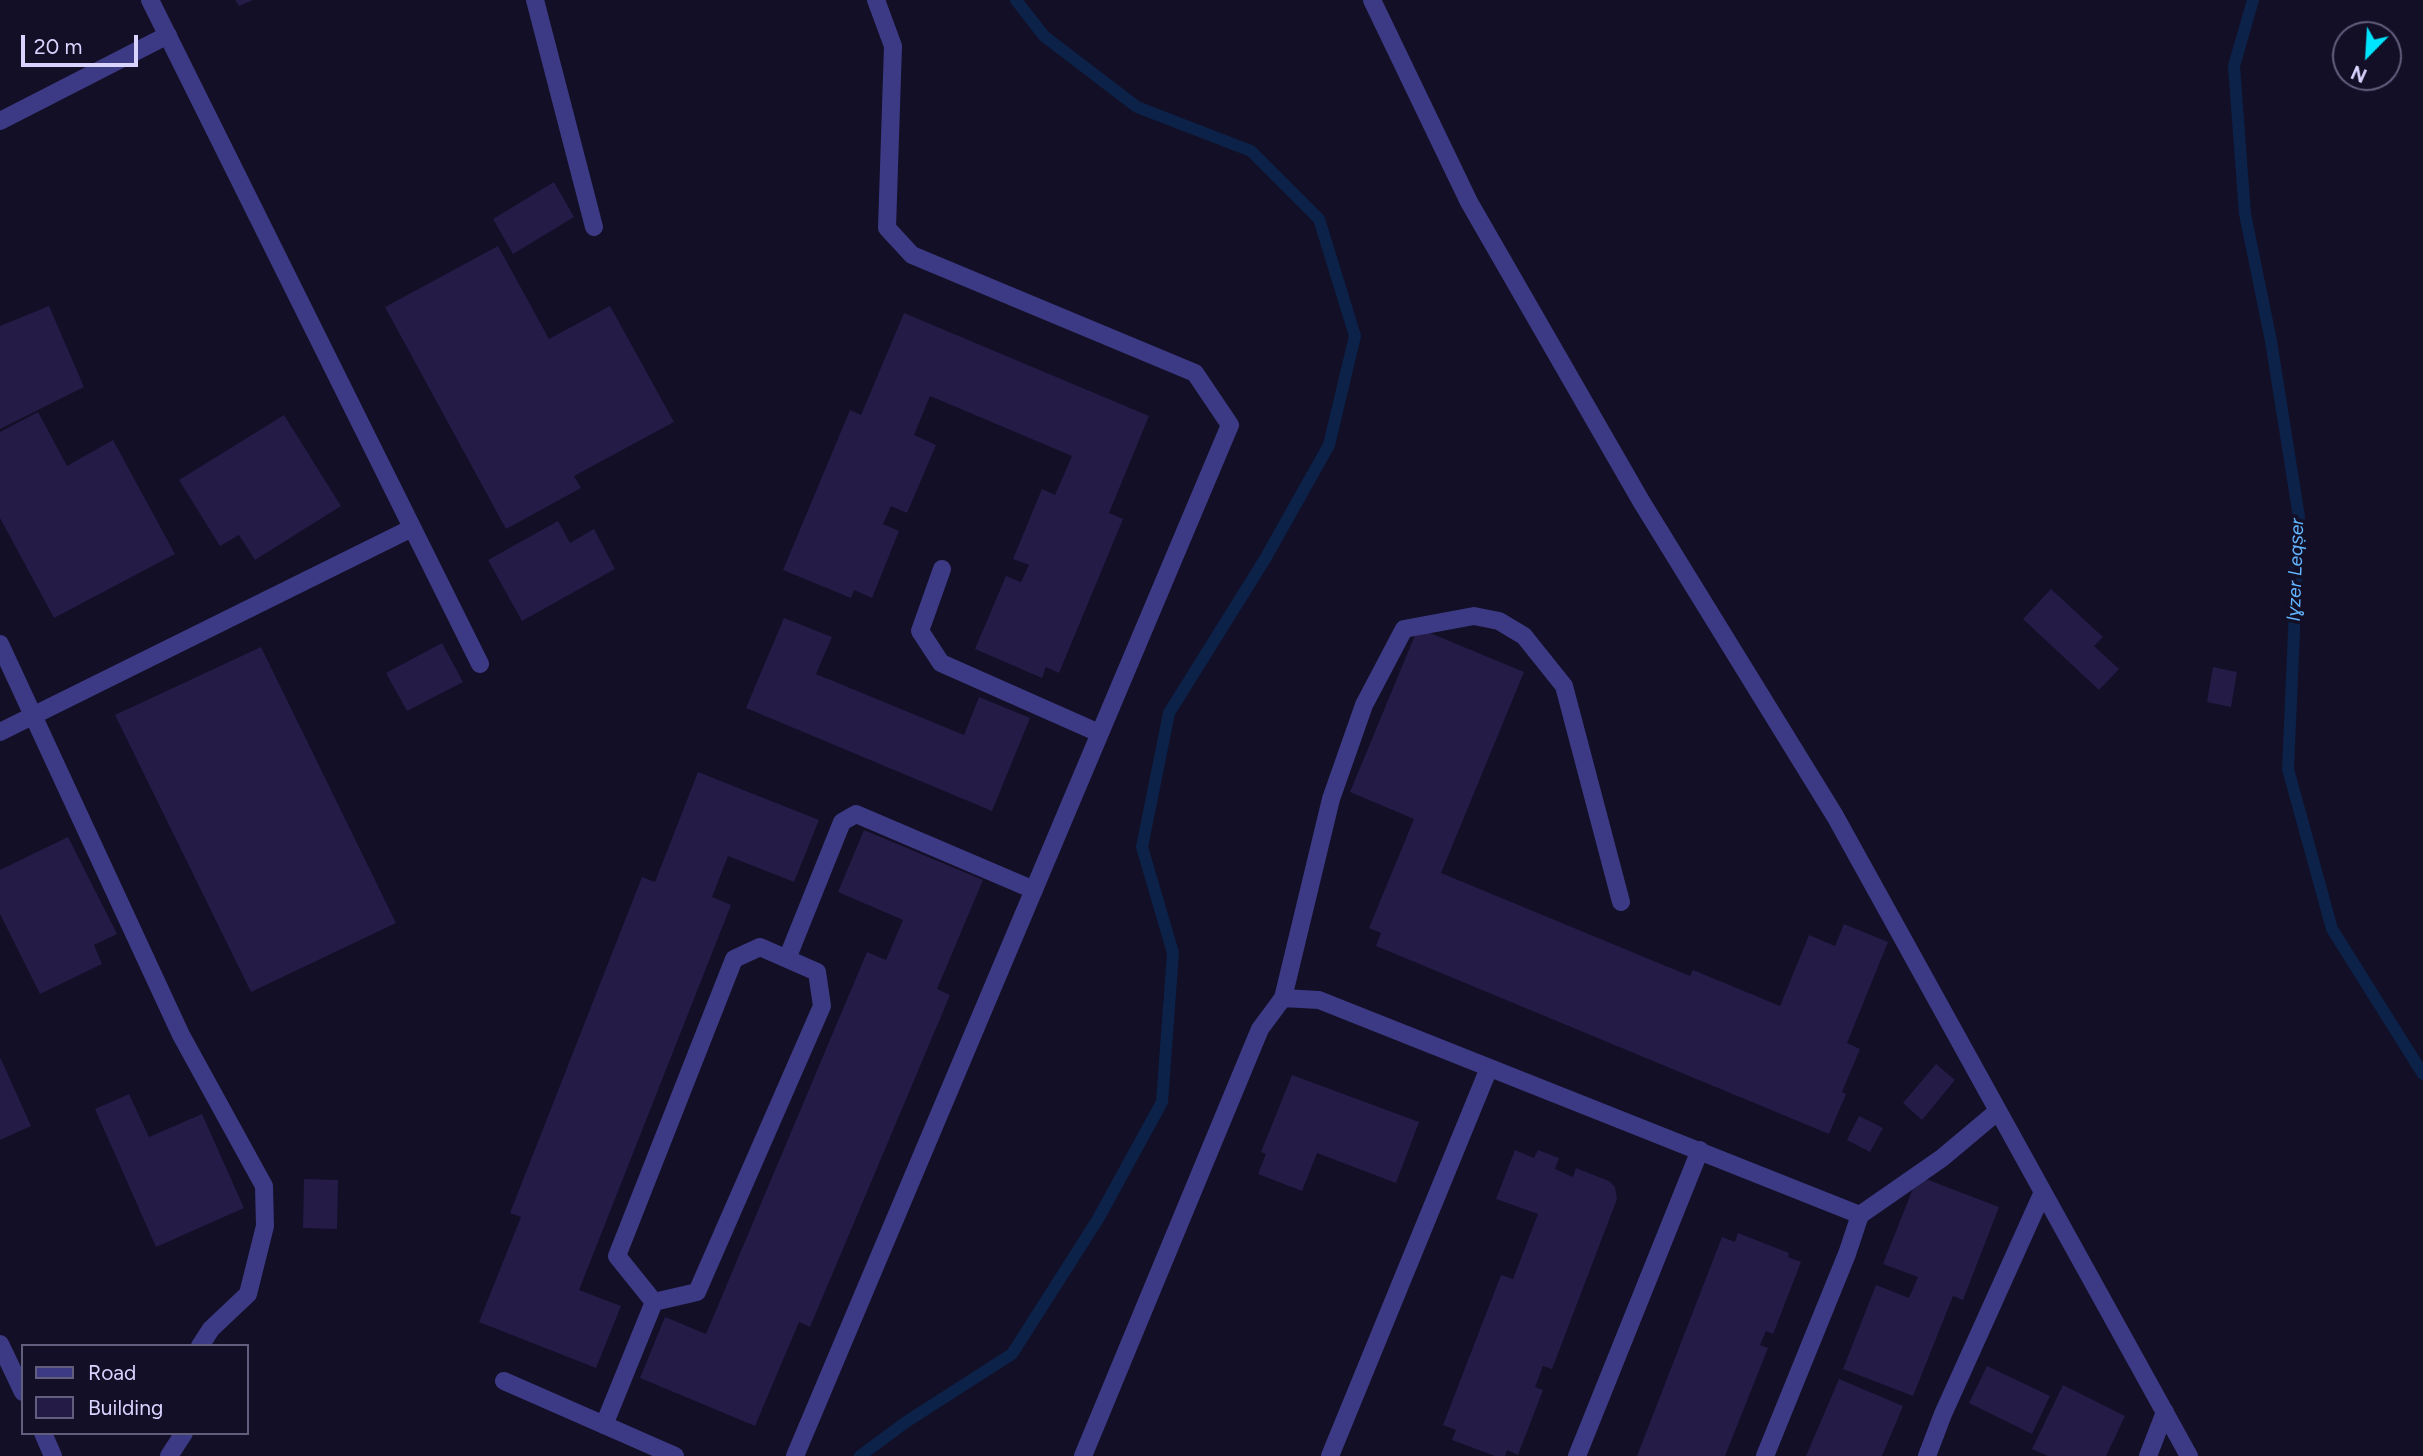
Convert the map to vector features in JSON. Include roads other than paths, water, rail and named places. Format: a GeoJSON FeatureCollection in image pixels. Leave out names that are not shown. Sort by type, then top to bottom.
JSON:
{"type":"FeatureCollection","features":[{"type":"Feature","properties":{"kind":"street"},"geometry":{"type":"LineString","coordinates":[[150,0],[480,664]]}},
{"type":"Feature","properties":{"kind":"street"},"geometry":{"type":"LineString","coordinates":[[535,0],[594,228]]}},
{"type":"Feature","properties":{"kind":"street"},"geometry":{"type":"LineString","coordinates":[[795,1456],[1230,425],[1195,373],[912,255],[887,228],[893,46],[876,0]]}},
{"type":"Feature","properties":{"kind":"street"},"geometry":{"type":"LineString","coordinates":[[1372,0],[1469,202],[1642,501],[1835,816],[2189,1456]]}},
{"type":"Feature","properties":{"kind":"street"},"geometry":{"type":"LineString","coordinates":[[0,121],[168,36]]}},
{"type":"Feature","properties":{"kind":"street"},"geometry":{"type":"LineString","coordinates":[[0,732],[412,528]]}},
{"type":"Feature","properties":{"kind":"street"},"geometry":{"type":"LineString","coordinates":[[942,569],[920,631],[941,663],[1099,733]]}},
{"type":"Feature","properties":{"kind":"street"},"geometry":{"type":"LineString","coordinates":[[1083,1456],[1260,1029],[1283,998],[1331,799],[1364,705],[1404,629],[1474,616],[1499,621],[1524,636],[1564,686],[1621,902]]}},
{"type":"Feature","properties":{"kind":"street"},"geometry":{"type":"LineString","coordinates":[[0,644],[181,1034],[264,1186],[265,1226],[248,1294],[211,1329],[201,1344]]}},
{"type":"Feature","properties":{"kind":"street"},"geometry":{"type":"LineString","coordinates":[[787,959],[842,822],[856,814],[1034,890]]}},
{"type":"Feature","properties":{"kind":"street"},"geometry":{"type":"LineString","coordinates":[[760,947],[817,972],[822,1006],[697,1292],[654,1302],[618,1256],[734,959],[760,947]]}},
{"type":"Feature","properties":{"kind":"street"},"geometry":{"type":"LineString","coordinates":[[1283,998],[1318,1000],[1860,1214]]}},
{"type":"Feature","properties":{"kind":"street"},"geometry":{"type":"LineString","coordinates":[[1329,1456],[1489,1068]]}},
{"type":"Feature","properties":{"kind":"street"},"geometry":{"type":"LineString","coordinates":[[1765,1456],[1860,1214],[1942,1158],[1998,1111]]}},
{"type":"Feature","properties":{"kind":"street"},"geometry":{"type":"LineString","coordinates":[[1577,1456],[1700,1150]]}},
{"type":"Feature","properties":{"kind":"street"},"geometry":{"type":"LineString","coordinates":[[1927,1456],[1943,1414],[2043,1192]]}},
{"type":"Feature","properties":{"kind":"street"},"geometry":{"type":"LineString","coordinates":[[604,1425],[654,1302]]}},
{"type":"Feature","properties":{"kind":"street"},"geometry":{"type":"LineString","coordinates":[[0,1344],[21,1388]]}},
{"type":"Feature","properties":{"kind":"street"},"geometry":{"type":"LineString","coordinates":[[505,1381],[675,1456]]}},
{"type":"Feature","properties":{"kind":"street"},"geometry":{"type":"LineString","coordinates":[[2148,1456],[2165,1412]]}},
{"type":"Feature","properties":{"kind":"street"},"geometry":{"type":"LineString","coordinates":[[44,1435],[53,1456]]}},
{"type":"Feature","properties":{"kind":"street"},"geometry":{"type":"LineString","coordinates":[[169,1456],[183,1435]]}},
{"type":"Feature","properties":{"kind":"waterway"},"geometry":{"type":"LineString","coordinates":[[860,1456],[906,1422],[1012,1354],[1098,1219],[1162,1102],[1173,953],[1142,847],[1169,713],[1265,559],[1329,445],[1355,336],[1319,219],[1251,151],[1137,107],[1044,36],[1016,0]]}},
{"type":"Feature","properties":{"kind":"waterway","name":"Iɣzer Leqṣer"},"geometry":{"type":"LineString","coordinates":[[2253,0],[2234,66],[2245,214],[2271,341],[2299,517],[2288,769],[2332,929],[2423,1074]]}}]}
